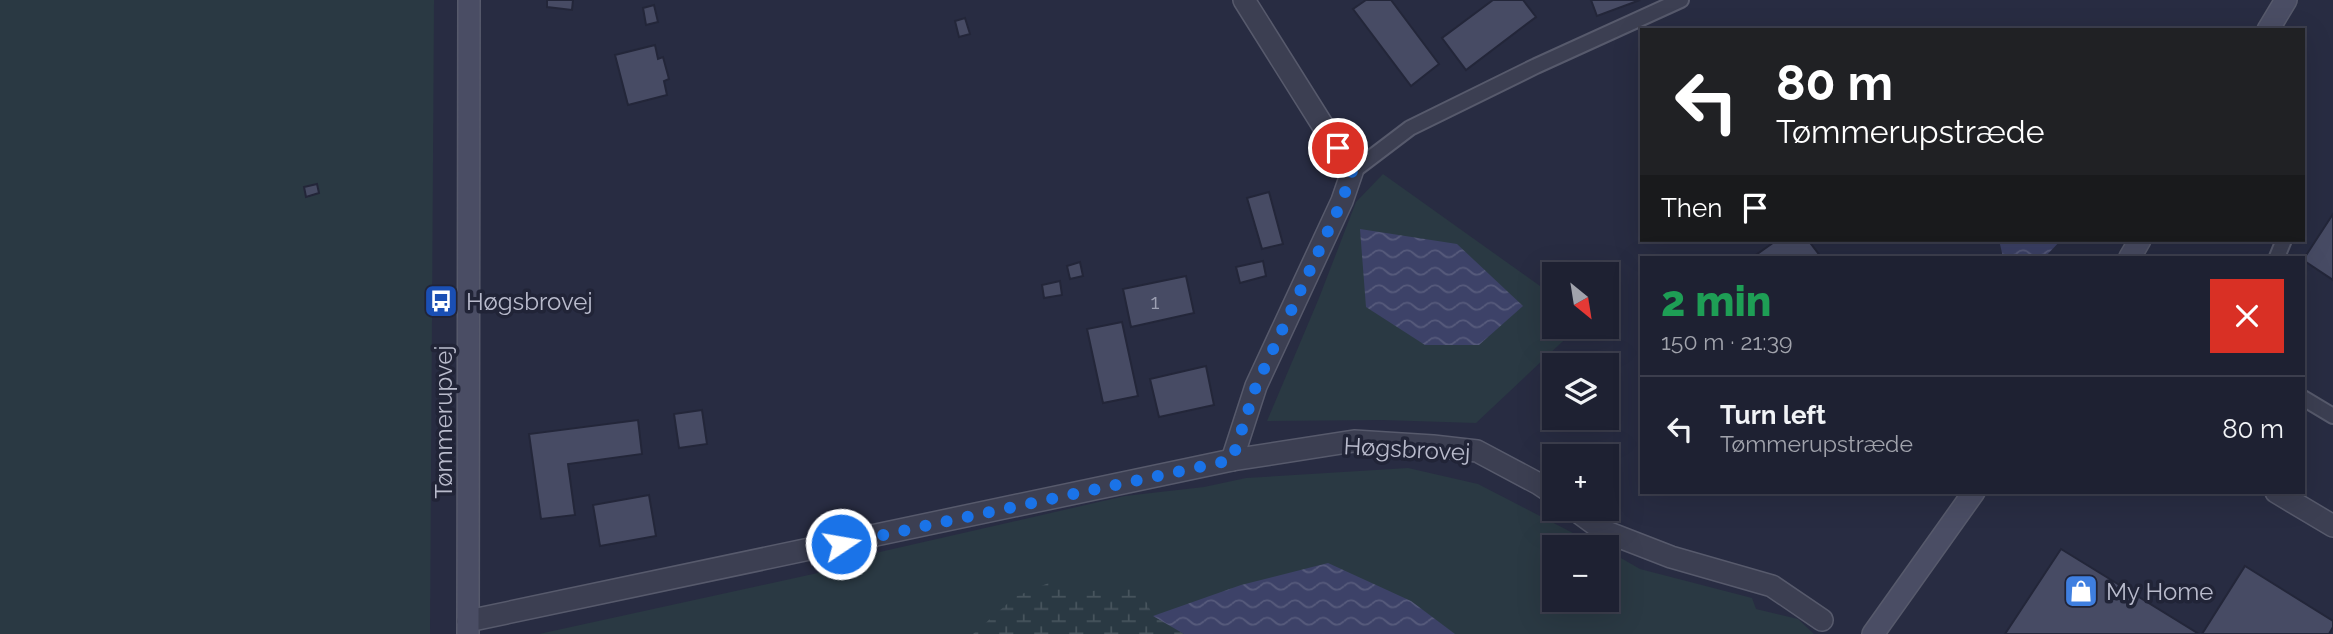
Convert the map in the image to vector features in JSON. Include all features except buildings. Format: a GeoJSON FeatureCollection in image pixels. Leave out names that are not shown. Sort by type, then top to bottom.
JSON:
{"type":"FeatureCollection","features":[{"type":"Feature","properties":{"kind":"street","name":"Tømmerupvej"},"geometry":{"type":"LineString","coordinates":[[468,628],[469,0]]}},
{"type":"Feature","properties":{"kind":"street"},"geometry":{"type":"LineString","coordinates":[[1232,460],[1256,386],[1342,201],[1352,172],[1244,0]]}},
{"type":"Feature","properties":{"kind":"street"},"geometry":{"type":"LineString","coordinates":[[2270,28],[2286,0]]}},
{"type":"Feature","properties":{"kind":"street","name":"Høgsbrovej"},"geometry":{"type":"LineString","coordinates":[[468,628],[1232,460],[1354,441],[1477,451],[1542,486]]}},
{"type":"Feature","properties":{"kind":"street"},"geometry":{"type":"LineString","coordinates":[[1873,634],[1973,494]]}},
{"type":"Feature","properties":{"kind":"street"},"geometry":{"type":"LineString","coordinates":[[2279,494],[2333,526]]}},
{"type":"Feature","properties":{"kind":"street"},"geometry":{"type":"LineString","coordinates":[[1590,521],[1604,531],[1671,557],[1772,586],[1822,620]]}},
{"type":"Feature","properties":{"kind":"lane"},"geometry":{"type":"LineString","coordinates":[[1352,172],[1410,128],[1536,66],[1681,0]]}},
{"type":"Feature","properties":{"kind":"lane"},"geometry":{"type":"LineString","coordinates":[[2305,399],[2333,416]]}},
{"type":"Feature","properties":{"kind":"green space"},"geometry":{"type":"Polygon","coordinates":[[[0,0],[434,0],[430,634],[0,634],[0,0]]]}},
{"type":"Feature","properties":{"kind":"green space"},"geometry":{"type":"Polygon","coordinates":[[[1383,174],[1542,287],[1542,340],[1564,340],[1550,353],[1542,353],[1542,361],[1476,423],[1382,420],[1267,421],[1356,202],[1383,174]]]}},
{"type":"Feature","properties":{"kind":"green space"},"geometry":{"type":"Polygon","coordinates":[[[1408,468],[1478,484],[1542,517],[1542,521],[1550,521],[1577,535],[1542,535],[1542,612],[1619,612],[1619,557],[1640,569],[1752,598],[1756,609],[1798,619],[1814,634],[539,634],[836,569],[836,562],[1125,496],[1204,487],[1246,478],[1408,468]]]}},
{"type":"Feature","properties":{"kind":"green space"},"geometry":{"type":"Polygon","coordinates":[[[1051,582],[1080,593],[1138,584],[1153,616],[1184,634],[973,634],[1015,597],[1051,582]]]}},
{"type":"Feature","properties":{"kind":"water"},"geometry":{"type":"Polygon","coordinates":[[[1360,229],[1457,244],[1523,306],[1479,345],[1425,345],[1366,307],[1360,229]]]}},
{"type":"Feature","properties":{"kind":"water"},"geometry":{"type":"Polygon","coordinates":[[[1999,242],[2059,242],[2046,256],[2003,256],[1999,242]]]}},
{"type":"Feature","properties":{"kind":"water"},"geometry":{"type":"Polygon","coordinates":[[[1328,563],[1411,601],[1455,634],[1184,634],[1153,616],[1241,585],[1328,563]]]}},
{"type":"Feature","properties":{"kind":"place","name":"Høgsbrovej"},"geometry":{"type":"Point","coordinates":[441,301]}},
{"type":"Feature","properties":{"kind":"place","name":"My Home"},"geometry":{"type":"Point","coordinates":[2081,591]}},
{"type":"Feature","properties":{"kind":"route"},"geometry":{"type":"LineString","coordinates":[[841,544],[1232,460],[1256,386],[1342,201],[1352,172],[1338,148]]}}]}
